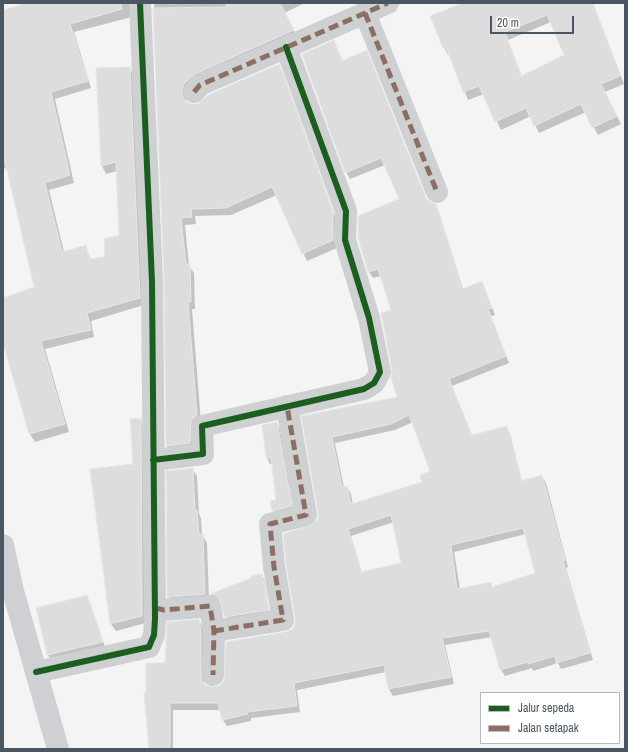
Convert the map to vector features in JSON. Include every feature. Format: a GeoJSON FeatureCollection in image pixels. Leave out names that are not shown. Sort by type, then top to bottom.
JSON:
{"type":"FeatureCollection","features":[{"type":"Feature","properties":{"kind":"main road"},"geometry":{"type":"LineString","coordinates":[[3,545],[8,593],[36,672],[58,749]]}},
{"type":"Feature","properties":{"kind":"street"},"geometry":{"type":"LineString","coordinates":[[36,672],[149,647],[154,635],[152,282],[140,3]]}},
{"type":"Feature","properties":{"kind":"street"},"geometry":{"type":"LineString","coordinates":[[194,92],[200,85],[388,3]]}},
{"type":"Feature","properties":{"kind":"street"},"geometry":{"type":"LineString","coordinates":[[365,13],[437,192]]}},
{"type":"Feature","properties":{"kind":"street"},"geometry":{"type":"LineString","coordinates":[[153,460],[203,454],[202,426],[364,389],[374,383],[380,372],[369,318],[344,240],[346,211],[286,47]]}},
{"type":"Feature","properties":{"kind":"street"},"geometry":{"type":"LineString","coordinates":[[214,631],[283,620],[274,567],[270,524],[306,515],[287,406]]}},
{"type":"Feature","properties":{"kind":"street"},"geometry":{"type":"LineString","coordinates":[[155,608],[164,610],[210,606],[214,631],[213,675]]}},
{"type":"Feature","properties":{"kind":"building"},"geometry":{"type":"Polygon","coordinates":[[[27,3],[121,3],[122,9],[70,24],[88,81],[51,92],[70,175],[45,183],[62,252],[86,245],[89,259],[105,257],[104,239],[119,235],[116,162],[101,166],[96,68],[130,67],[140,298],[87,313],[91,330],[41,341],[65,424],[29,434],[3,343],[3,298],[34,287],[3,153],[3,10],[27,3]]]}},
{"type":"Feature","properties":{"kind":"building"},"geometry":{"type":"Polygon","coordinates":[[[225,3],[280,3],[294,30],[195,74],[184,84],[182,96],[186,102],[198,104],[208,95],[279,64],[333,213],[333,240],[302,254],[272,187],[226,208],[191,209],[192,217],[181,218],[186,264],[190,264],[191,302],[188,302],[197,415],[191,421],[190,443],[166,446],[164,281],[153,8],[227,7],[225,3]]]}},
{"type":"Feature","properties":{"kind":"building"},"geometry":{"type":"Polygon","coordinates":[[[463,3],[593,3],[620,76],[601,84],[617,116],[592,128],[581,104],[534,126],[526,108],[495,122],[479,86],[463,92],[446,47],[443,48],[430,16],[463,3]],[[547,15],[505,32],[521,76],[564,55],[547,15]]]}},
{"type":"Feature","properties":{"kind":"building"},"geometry":{"type":"Polygon","coordinates":[[[334,40],[342,61],[367,50],[425,197],[430,202],[436,204],[462,289],[482,281],[492,308],[488,309],[506,356],[449,379],[472,435],[507,426],[521,481],[542,475],[565,560],[563,561],[590,653],[556,663],[555,656],[500,670],[489,631],[442,638],[451,677],[388,689],[384,665],[294,683],[297,706],[247,712],[248,714],[222,720],[218,703],[170,703],[170,749],[149,749],[144,693],[146,693],[146,663],[165,663],[167,622],[199,619],[201,632],[202,681],[206,685],[212,687],[219,686],[224,681],[226,642],[285,632],[291,630],[295,625],[283,534],[314,524],[318,519],[301,416],[397,397],[391,378],[392,370],[381,313],[391,310],[378,269],[368,272],[358,238],[358,216],[399,199],[381,158],[345,173],[302,54],[334,40]],[[409,415],[391,424],[332,437],[342,487],[347,486],[351,504],[422,482],[420,475],[430,471],[409,415]],[[391,515],[348,529],[361,572],[401,563],[391,515]],[[523,528],[451,545],[457,589],[491,582],[492,587],[535,573],[523,528]]]}},
{"type":"Feature","properties":{"kind":"building"},"geometry":{"type":"Polygon","coordinates":[[[141,418],[142,616],[110,624],[90,469],[133,464],[130,419],[141,418]]]}},
{"type":"Feature","properties":{"kind":"building"},"geometry":{"type":"Polygon","coordinates":[[[277,422],[292,506],[272,511],[270,501],[276,500],[271,458],[266,458],[262,425],[277,422]]]}},
{"type":"Feature","properties":{"kind":"building"},"geometry":{"type":"Polygon","coordinates":[[[193,468],[195,510],[197,510],[199,534],[203,534],[205,594],[167,597],[166,471],[193,468]]]}},
{"type":"Feature","properties":{"kind":"building"},"geometry":{"type":"Polygon","coordinates":[[[262,574],[269,610],[224,617],[220,599],[215,595],[210,594],[251,578],[251,576],[262,574]]]}},
{"type":"Feature","properties":{"kind":"building"},"geometry":{"type":"Polygon","coordinates":[[[87,595],[103,642],[47,655],[36,608],[87,595]]]}},
{"type":"Feature","properties":{"kind":"marked path"},"geometry":{"type":"LineString","coordinates":[[194,92],[200,85],[388,3]]}},
{"type":"Feature","properties":{"kind":"marked path"},"geometry":{"type":"LineString","coordinates":[[365,13],[437,192]]}},
{"type":"Feature","properties":{"kind":"marked path"},"geometry":{"type":"LineString","coordinates":[[214,631],[283,620],[274,567],[270,524],[306,515],[287,406]]}},
{"type":"Feature","properties":{"kind":"marked path"},"geometry":{"type":"LineString","coordinates":[[155,608],[164,610],[210,606],[214,631],[213,675]]}},
{"type":"Feature","properties":{"kind":"cycle path"},"geometry":{"type":"LineString","coordinates":[[36,672],[149,647],[154,635],[152,282],[140,3]]}},
{"type":"Feature","properties":{"kind":"cycle path"},"geometry":{"type":"LineString","coordinates":[[153,460],[203,454],[202,426],[364,389],[374,383],[380,372],[369,318],[345,240],[346,211],[286,47]]}}]}
